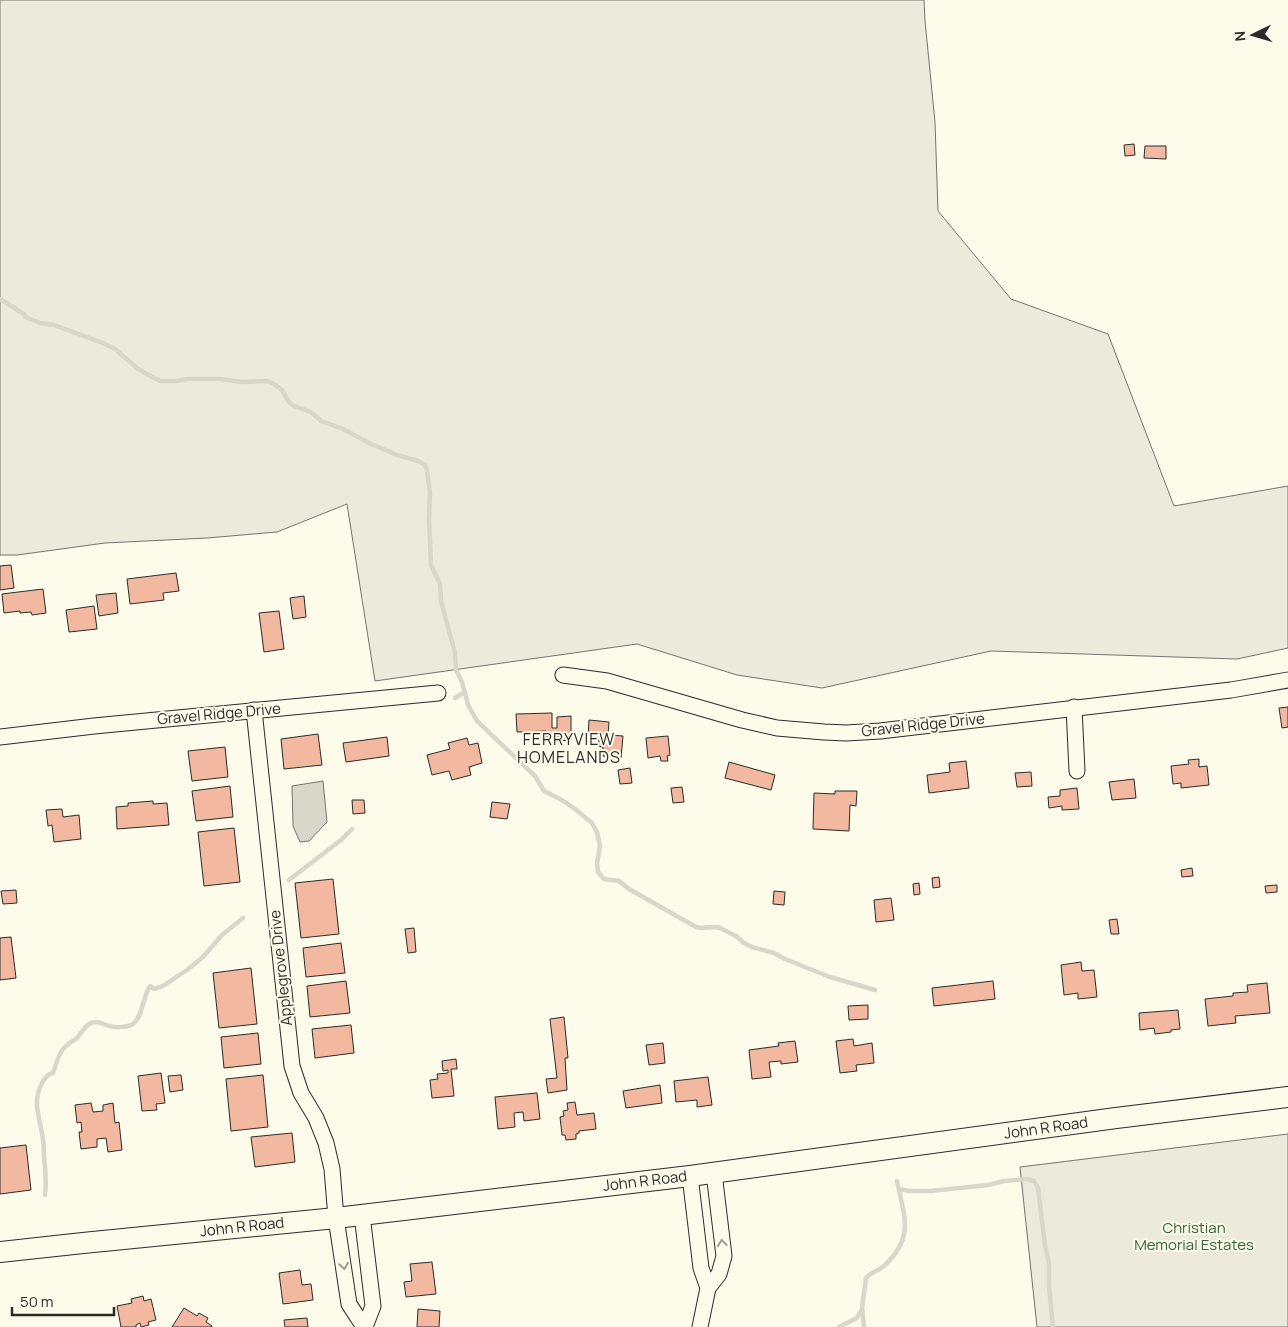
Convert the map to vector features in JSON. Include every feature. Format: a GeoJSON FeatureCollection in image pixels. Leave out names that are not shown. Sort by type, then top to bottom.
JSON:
{"type":"FeatureCollection","features":[{"type":"Feature","properties":{"kind":"main road","name":"John R Road"},"geometry":{"type":"LineString","coordinates":[[0,1252],[336,1218],[690,1176],[1288,1097]]}},
{"type":"Feature","properties":{"kind":"street","name":"Gravel Ridge Drive"},"geometry":{"type":"LineString","coordinates":[[563,675],[607,681],[742,720],[778,728],[846,733],[880,731],[1231,690],[1288,680]]}},
{"type":"Feature","properties":{"kind":"street","name":"Gravel Ridge Drive"},"geometry":{"type":"LineString","coordinates":[[0,737],[94,726],[438,693]]}},
{"type":"Feature","properties":{"kind":"street"},"geometry":{"type":"LineString","coordinates":[[1074,707],[1077,771]]}},
{"type":"Feature","properties":{"kind":"street","name":"Applegrove Drive"},"geometry":{"type":"LineString","coordinates":[[254,710],[292,1066],[301,1093],[316,1118],[326,1143],[332,1169],[336,1218],[349,1304],[365,1327]]}},
{"type":"Feature","properties":{"kind":"street"},"geometry":{"type":"LineString","coordinates":[[700,1327],[708,1288],[719,1274],[724,1256],[714,1173]]}},
{"type":"Feature","properties":{"kind":"street"},"geometry":{"type":"LineString","coordinates":[[690,1176],[702,1268],[708,1288]]}},
{"type":"Feature","properties":{"kind":"street"},"geometry":{"type":"LineString","coordinates":[[362,1215],[373,1306],[365,1327]]}},
{"type":"Feature","properties":{"kind":"green space"},"geometry":{"type":"Polygon","coordinates":[[[0,0],[924,0],[935,122],[938,211],[1011,299],[1108,334],[1174,506],[1288,486],[1288,648],[1237,659],[991,651],[822,688],[737,675],[637,644],[375,681],[347,504],[277,532],[207,538],[105,543],[17,555],[0,555],[0,0]]]}},
{"type":"Feature","properties":{"kind":"green space","name":"Christian Memorial Estates"},"geometry":{"type":"Polygon","coordinates":[[[1288,1134],[1288,1327],[1037,1327],[1020,1167],[1288,1134]]]}},
{"type":"Feature","properties":{"kind":"shaded area"},"geometry":{"type":"Polygon","coordinates":[[[323,781],[327,822],[309,841],[300,842],[293,826],[292,786],[323,781]]]}},
{"type":"Feature","properties":{"kind":"building"},"geometry":{"type":"Polygon","coordinates":[[[1134,144],[1135,155],[1125,156],[1124,145],[1134,144]]]}},
{"type":"Feature","properties":{"kind":"building"},"geometry":{"type":"Polygon","coordinates":[[[1145,146],[1166,146],[1166,159],[1144,158],[1145,146]]]}},
{"type":"Feature","properties":{"kind":"building"},"geometry":{"type":"Polygon","coordinates":[[[11,565],[14,588],[0,590],[0,566],[11,565]]]}},
{"type":"Feature","properties":{"kind":"building"},"geometry":{"type":"Polygon","coordinates":[[[176,573],[179,591],[163,593],[164,600],[130,604],[127,579],[176,573]]]}},
{"type":"Feature","properties":{"kind":"building"},"geometry":{"type":"Polygon","coordinates":[[[43,589],[46,613],[32,615],[31,612],[20,613],[20,611],[4,613],[2,594],[43,589]]]}},
{"type":"Feature","properties":{"kind":"building"},"geometry":{"type":"Polygon","coordinates":[[[116,593],[118,613],[99,616],[96,595],[116,593]]]}},
{"type":"Feature","properties":{"kind":"building"},"geometry":{"type":"Polygon","coordinates":[[[304,596],[306,617],[293,619],[290,598],[304,596]]]}},
{"type":"Feature","properties":{"kind":"building"},"geometry":{"type":"Polygon","coordinates":[[[94,606],[97,629],[69,632],[66,610],[94,606]]]}},
{"type":"Feature","properties":{"kind":"building"},"geometry":{"type":"Polygon","coordinates":[[[279,611],[284,649],[264,652],[259,613],[279,611]]]}},
{"type":"Feature","properties":{"kind":"building"},"geometry":{"type":"Polygon","coordinates":[[[1288,707],[1288,727],[1282,728],[1279,708],[1288,707]]]}},
{"type":"Feature","properties":{"kind":"building"},"geometry":{"type":"Polygon","coordinates":[[[552,713],[552,728],[557,728],[557,717],[571,716],[571,740],[558,741],[558,736],[546,737],[546,731],[517,732],[516,714],[552,713]]]}},
{"type":"Feature","properties":{"kind":"building"},"geometry":{"type":"Polygon","coordinates":[[[589,720],[609,722],[608,735],[623,736],[621,758],[603,756],[603,747],[598,746],[599,740],[588,738],[589,720]]]}},
{"type":"Feature","properties":{"kind":"building"},"geometry":{"type":"Polygon","coordinates":[[[318,734],[322,765],[284,769],[281,739],[318,734]]]}},
{"type":"Feature","properties":{"kind":"building"},"geometry":{"type":"Polygon","coordinates":[[[668,736],[670,755],[667,756],[668,761],[661,761],[660,756],[648,758],[646,738],[668,736]]]}},
{"type":"Feature","properties":{"kind":"building"},"geometry":{"type":"Polygon","coordinates":[[[387,737],[389,756],[346,762],[343,743],[387,737]]]}},
{"type":"Feature","properties":{"kind":"building"},"geometry":{"type":"Polygon","coordinates":[[[467,738],[469,745],[478,743],[482,763],[469,767],[471,775],[452,780],[449,771],[432,775],[427,755],[450,749],[448,743],[467,738]]]}},
{"type":"Feature","properties":{"kind":"building"},"geometry":{"type":"Polygon","coordinates":[[[225,747],[228,777],[192,781],[188,751],[225,747]]]}},
{"type":"Feature","properties":{"kind":"building"},"geometry":{"type":"Polygon","coordinates":[[[1199,759],[1199,767],[1207,766],[1209,785],[1181,788],[1181,783],[1173,784],[1171,766],[1189,764],[1188,760],[1199,759]]]}},
{"type":"Feature","properties":{"kind":"building"},"geometry":{"type":"Polygon","coordinates":[[[966,761],[969,788],[929,793],[927,775],[950,772],[949,763],[966,761]]]}},
{"type":"Feature","properties":{"kind":"building"},"geometry":{"type":"Polygon","coordinates":[[[729,762],[775,775],[771,790],[725,778],[729,762]]]}},
{"type":"Feature","properties":{"kind":"building"},"geometry":{"type":"Polygon","coordinates":[[[630,768],[632,783],[620,784],[618,770],[630,768]]]}},
{"type":"Feature","properties":{"kind":"building"},"geometry":{"type":"Polygon","coordinates":[[[1031,772],[1032,786],[1017,787],[1015,773],[1031,772]]]}},
{"type":"Feature","properties":{"kind":"building"},"geometry":{"type":"Polygon","coordinates":[[[1134,779],[1136,798],[1112,800],[1109,782],[1134,779]]]}},
{"type":"Feature","properties":{"kind":"building"},"geometry":{"type":"Polygon","coordinates":[[[230,786],[233,817],[196,821],[192,791],[230,786]]]}},
{"type":"Feature","properties":{"kind":"building"},"geometry":{"type":"Polygon","coordinates":[[[682,787],[684,802],[673,803],[671,788],[682,787]]]}},
{"type":"Feature","properties":{"kind":"building"},"geometry":{"type":"Polygon","coordinates":[[[1077,788],[1079,809],[1062,810],[1062,806],[1049,808],[1048,797],[1060,796],[1060,790],[1077,788]]]}},
{"type":"Feature","properties":{"kind":"building"},"geometry":{"type":"Polygon","coordinates":[[[835,791],[857,791],[856,806],[850,805],[849,831],[813,829],[814,793],[835,794],[835,791]]]}},
{"type":"Feature","properties":{"kind":"building"},"geometry":{"type":"Polygon","coordinates":[[[352,800],[364,800],[365,813],[353,814],[352,800]]]}},
{"type":"Feature","properties":{"kind":"building"},"geometry":{"type":"Polygon","coordinates":[[[153,801],[153,804],[167,803],[169,825],[117,829],[116,807],[128,806],[128,803],[153,801]]]}},
{"type":"Feature","properties":{"kind":"building"},"geometry":{"type":"Polygon","coordinates":[[[492,802],[510,804],[507,819],[490,817],[492,802]]]}},
{"type":"Feature","properties":{"kind":"building"},"geometry":{"type":"Polygon","coordinates":[[[62,809],[63,817],[79,815],[81,839],[54,842],[52,825],[48,826],[46,810],[62,809]]]}},
{"type":"Feature","properties":{"kind":"building"},"geometry":{"type":"Polygon","coordinates":[[[234,828],[240,882],[204,886],[198,832],[234,828]]]}},
{"type":"Feature","properties":{"kind":"building"},"geometry":{"type":"Polygon","coordinates":[[[1192,868],[1193,876],[1182,877],[1181,870],[1192,868]]]}},
{"type":"Feature","properties":{"kind":"building"},"geometry":{"type":"Polygon","coordinates":[[[939,877],[940,887],[933,888],[932,878],[939,877]]]}},
{"type":"Feature","properties":{"kind":"building"},"geometry":{"type":"Polygon","coordinates":[[[333,879],[339,934],[301,938],[295,883],[333,879]]]}},
{"type":"Feature","properties":{"kind":"building"},"geometry":{"type":"Polygon","coordinates":[[[919,883],[920,894],[914,895],[913,884],[919,883]]]}},
{"type":"Feature","properties":{"kind":"building"},"geometry":{"type":"Polygon","coordinates":[[[1277,885],[1277,892],[1266,893],[1265,886],[1277,885]]]}},
{"type":"Feature","properties":{"kind":"building"},"geometry":{"type":"Polygon","coordinates":[[[16,890],[17,903],[3,904],[1,891],[16,890]]]}},
{"type":"Feature","properties":{"kind":"building"},"geometry":{"type":"Polygon","coordinates":[[[774,891],[785,892],[784,905],[773,904],[774,891]]]}},
{"type":"Feature","properties":{"kind":"building"},"geometry":{"type":"Polygon","coordinates":[[[891,898],[894,920],[876,922],[874,900],[891,898]]]}},
{"type":"Feature","properties":{"kind":"building"},"geometry":{"type":"Polygon","coordinates":[[[1117,919],[1119,934],[1111,934],[1109,920],[1117,919]]]}},
{"type":"Feature","properties":{"kind":"building"},"geometry":{"type":"Polygon","coordinates":[[[414,928],[416,952],[408,953],[405,929],[414,928]]]}},
{"type":"Feature","properties":{"kind":"building"},"geometry":{"type":"Polygon","coordinates":[[[11,937],[16,978],[0,980],[0,938],[11,937]]]}},
{"type":"Feature","properties":{"kind":"building"},"geometry":{"type":"Polygon","coordinates":[[[341,943],[345,973],[306,977],[303,948],[341,943]]]}},
{"type":"Feature","properties":{"kind":"building"},"geometry":{"type":"Polygon","coordinates":[[[1081,962],[1082,971],[1094,970],[1097,997],[1078,999],[1078,993],[1064,995],[1061,965],[1081,962]]]}},
{"type":"Feature","properties":{"kind":"building"},"geometry":{"type":"Polygon","coordinates":[[[251,968],[257,1024],[219,1028],[213,973],[251,968]]]}},
{"type":"Feature","properties":{"kind":"building"},"geometry":{"type":"Polygon","coordinates":[[[346,981],[350,1013],[310,1017],[307,986],[346,981]]]}},
{"type":"Feature","properties":{"kind":"building"},"geometry":{"type":"Polygon","coordinates":[[[993,981],[995,999],[934,1006],[932,988],[993,981]]]}},
{"type":"Feature","properties":{"kind":"building"},"geometry":{"type":"Polygon","coordinates":[[[1267,983],[1270,1013],[1235,1016],[1236,1023],[1208,1026],[1205,999],[1233,996],[1233,993],[1248,992],[1247,985],[1267,983]]]}},
{"type":"Feature","properties":{"kind":"building"},"geometry":{"type":"Polygon","coordinates":[[[868,1005],[868,1019],[849,1020],[848,1006],[868,1005]]]}},
{"type":"Feature","properties":{"kind":"building"},"geometry":{"type":"Polygon","coordinates":[[[1178,1010],[1180,1029],[1155,1034],[1154,1028],[1140,1030],[1139,1013],[1178,1010]]]}},
{"type":"Feature","properties":{"kind":"building"},"geometry":{"type":"Polygon","coordinates":[[[564,1017],[568,1058],[565,1058],[567,1090],[548,1093],[546,1079],[557,1078],[550,1019],[564,1017]]]}},
{"type":"Feature","properties":{"kind":"building"},"geometry":{"type":"Polygon","coordinates":[[[351,1025],[354,1053],[315,1058],[312,1029],[351,1025]]]}},
{"type":"Feature","properties":{"kind":"building"},"geometry":{"type":"Polygon","coordinates":[[[258,1033],[261,1064],[224,1068],[221,1037],[258,1033]]]}},
{"type":"Feature","properties":{"kind":"building"},"geometry":{"type":"Polygon","coordinates":[[[853,1039],[854,1046],[872,1043],[874,1063],[856,1065],[857,1071],[840,1073],[836,1041],[853,1039]]]}},
{"type":"Feature","properties":{"kind":"building"},"geometry":{"type":"Polygon","coordinates":[[[795,1041],[798,1062],[781,1064],[781,1061],[769,1062],[771,1077],[752,1079],[749,1050],[779,1046],[778,1043],[795,1041]]]}},
{"type":"Feature","properties":{"kind":"building"},"geometry":{"type":"Polygon","coordinates":[[[663,1043],[665,1063],[649,1065],[646,1045],[663,1043]]]}},
{"type":"Feature","properties":{"kind":"building"},"geometry":{"type":"Polygon","coordinates":[[[456,1059],[457,1069],[451,1069],[454,1096],[432,1098],[430,1080],[438,1079],[437,1074],[448,1073],[448,1070],[443,1071],[442,1061],[456,1059]]]}},
{"type":"Feature","properties":{"kind":"building"},"geometry":{"type":"Polygon","coordinates":[[[161,1073],[165,1103],[156,1104],[157,1110],[142,1111],[138,1076],[161,1073]]]}},
{"type":"Feature","properties":{"kind":"building"},"geometry":{"type":"Polygon","coordinates":[[[181,1075],[183,1090],[170,1092],[168,1076],[181,1075]]]}},
{"type":"Feature","properties":{"kind":"building"},"geometry":{"type":"Polygon","coordinates":[[[263,1075],[268,1127],[231,1131],[226,1079],[263,1075]]]}},
{"type":"Feature","properties":{"kind":"building"},"geometry":{"type":"Polygon","coordinates":[[[708,1077],[712,1105],[697,1107],[697,1100],[676,1102],[674,1081],[708,1077]]]}},
{"type":"Feature","properties":{"kind":"building"},"geometry":{"type":"Polygon","coordinates":[[[660,1085],[662,1103],[626,1108],[623,1091],[660,1085]]]}},
{"type":"Feature","properties":{"kind":"building"},"geometry":{"type":"Polygon","coordinates":[[[537,1093],[540,1119],[524,1121],[523,1112],[514,1113],[515,1127],[498,1129],[495,1097],[537,1093]]]}},
{"type":"Feature","properties":{"kind":"building"},"geometry":{"type":"Polygon","coordinates":[[[575,1102],[577,1115],[594,1113],[596,1129],[579,1131],[576,1134],[576,1139],[566,1140],[565,1135],[562,1135],[560,1117],[564,1116],[563,1111],[568,1110],[567,1103],[575,1102]]]}},
{"type":"Feature","properties":{"kind":"building"},"geometry":{"type":"Polygon","coordinates":[[[91,1103],[93,1112],[103,1111],[103,1105],[113,1103],[115,1123],[119,1122],[122,1150],[108,1152],[106,1138],[97,1139],[97,1147],[81,1149],[79,1132],[82,1132],[81,1122],[77,1123],[75,1105],[91,1103]]]}},
{"type":"Feature","properties":{"kind":"building"},"geometry":{"type":"Polygon","coordinates":[[[292,1133],[295,1162],[255,1167],[251,1137],[292,1133]]]}},
{"type":"Feature","properties":{"kind":"building"},"geometry":{"type":"Polygon","coordinates":[[[26,1145],[31,1190],[0,1194],[0,1148],[26,1145]]]}},
{"type":"Feature","properties":{"kind":"building"},"geometry":{"type":"Polygon","coordinates":[[[432,1262],[436,1294],[406,1297],[404,1282],[412,1281],[410,1264],[432,1262]]]}},
{"type":"Feature","properties":{"kind":"building"},"geometry":{"type":"Polygon","coordinates":[[[300,1270],[302,1285],[311,1284],[313,1300],[283,1304],[279,1273],[300,1270]]]}},
{"type":"Feature","properties":{"kind":"building"},"geometry":{"type":"Polygon","coordinates":[[[143,1296],[144,1301],[151,1299],[156,1320],[148,1322],[149,1325],[141,1327],[140,1323],[136,1327],[121,1327],[117,1306],[132,1303],[131,1299],[143,1296]]]}},
{"type":"Feature","properties":{"kind":"building"},"geometry":{"type":"Polygon","coordinates":[[[184,1308],[197,1316],[199,1313],[208,1318],[206,1322],[212,1327],[172,1327],[184,1308]]]}},
{"type":"Feature","properties":{"kind":"building"},"geometry":{"type":"Polygon","coordinates":[[[418,1309],[440,1311],[439,1327],[417,1327],[418,1309]]]}},
{"type":"Feature","properties":{"kind":"building"},"geometry":{"type":"Polygon","coordinates":[[[307,1318],[308,1327],[285,1327],[284,1320],[307,1318]]]}},
{"type":"Feature","properties":{"kind":"waterway"},"geometry":{"type":"LineString","coordinates":[[0,299],[24,314],[25,317],[40,323],[54,325],[115,349],[138,369],[160,381],[187,379],[221,379],[241,382],[267,381],[282,390],[289,402],[294,406],[311,412],[321,421],[343,429],[371,444],[425,465],[430,493],[431,565],[440,584],[441,601],[455,653],[456,670],[462,682],[468,705],[477,721],[535,776],[544,791],[562,800],[592,823],[597,832],[600,846],[597,863],[598,872],[604,879],[619,881],[629,889],[696,927],[720,928],[752,947],[774,953],[830,977],[875,990]]}},
{"type":"Feature","properties":{"kind":"waterway"},"geometry":{"type":"LineString","coordinates":[[455,698],[465,692]]}},
{"type":"Feature","properties":{"kind":"waterway"},"geometry":{"type":"LineString","coordinates":[[289,880],[341,840],[352,829]]}},
{"type":"Feature","properties":{"kind":"waterway"},"geometry":{"type":"LineString","coordinates":[[45,1195],[44,1146],[37,1098],[42,1083],[47,1076],[53,1073],[62,1050],[93,1022],[116,1027],[133,1024],[139,1016],[150,986],[154,989],[163,986],[187,970],[203,957],[222,935],[243,918]]}},
{"type":"Feature","properties":{"kind":"waterway"},"geometry":{"type":"LineString","coordinates":[[899,1189],[931,1191],[988,1185],[1004,1181],[1027,1179],[1034,1181],[1038,1188],[1049,1263],[1053,1327]]}},
{"type":"Feature","properties":{"kind":"waterway"},"geometry":{"type":"LineString","coordinates":[[864,1327],[862,1308],[866,1278],[883,1267],[894,1255],[901,1245],[904,1235],[904,1216],[897,1181]]}},
{"type":"Feature","properties":{"kind":"waterway"},"geometry":{"type":"LineString","coordinates":[[839,1327],[857,1318],[862,1309]]}},
{"type":"Feature","properties":{"kind":"district","name":"FERRYVIEW HOMELANDS"},"geometry":{"type":"Point","coordinates":[569,748]}}]}
